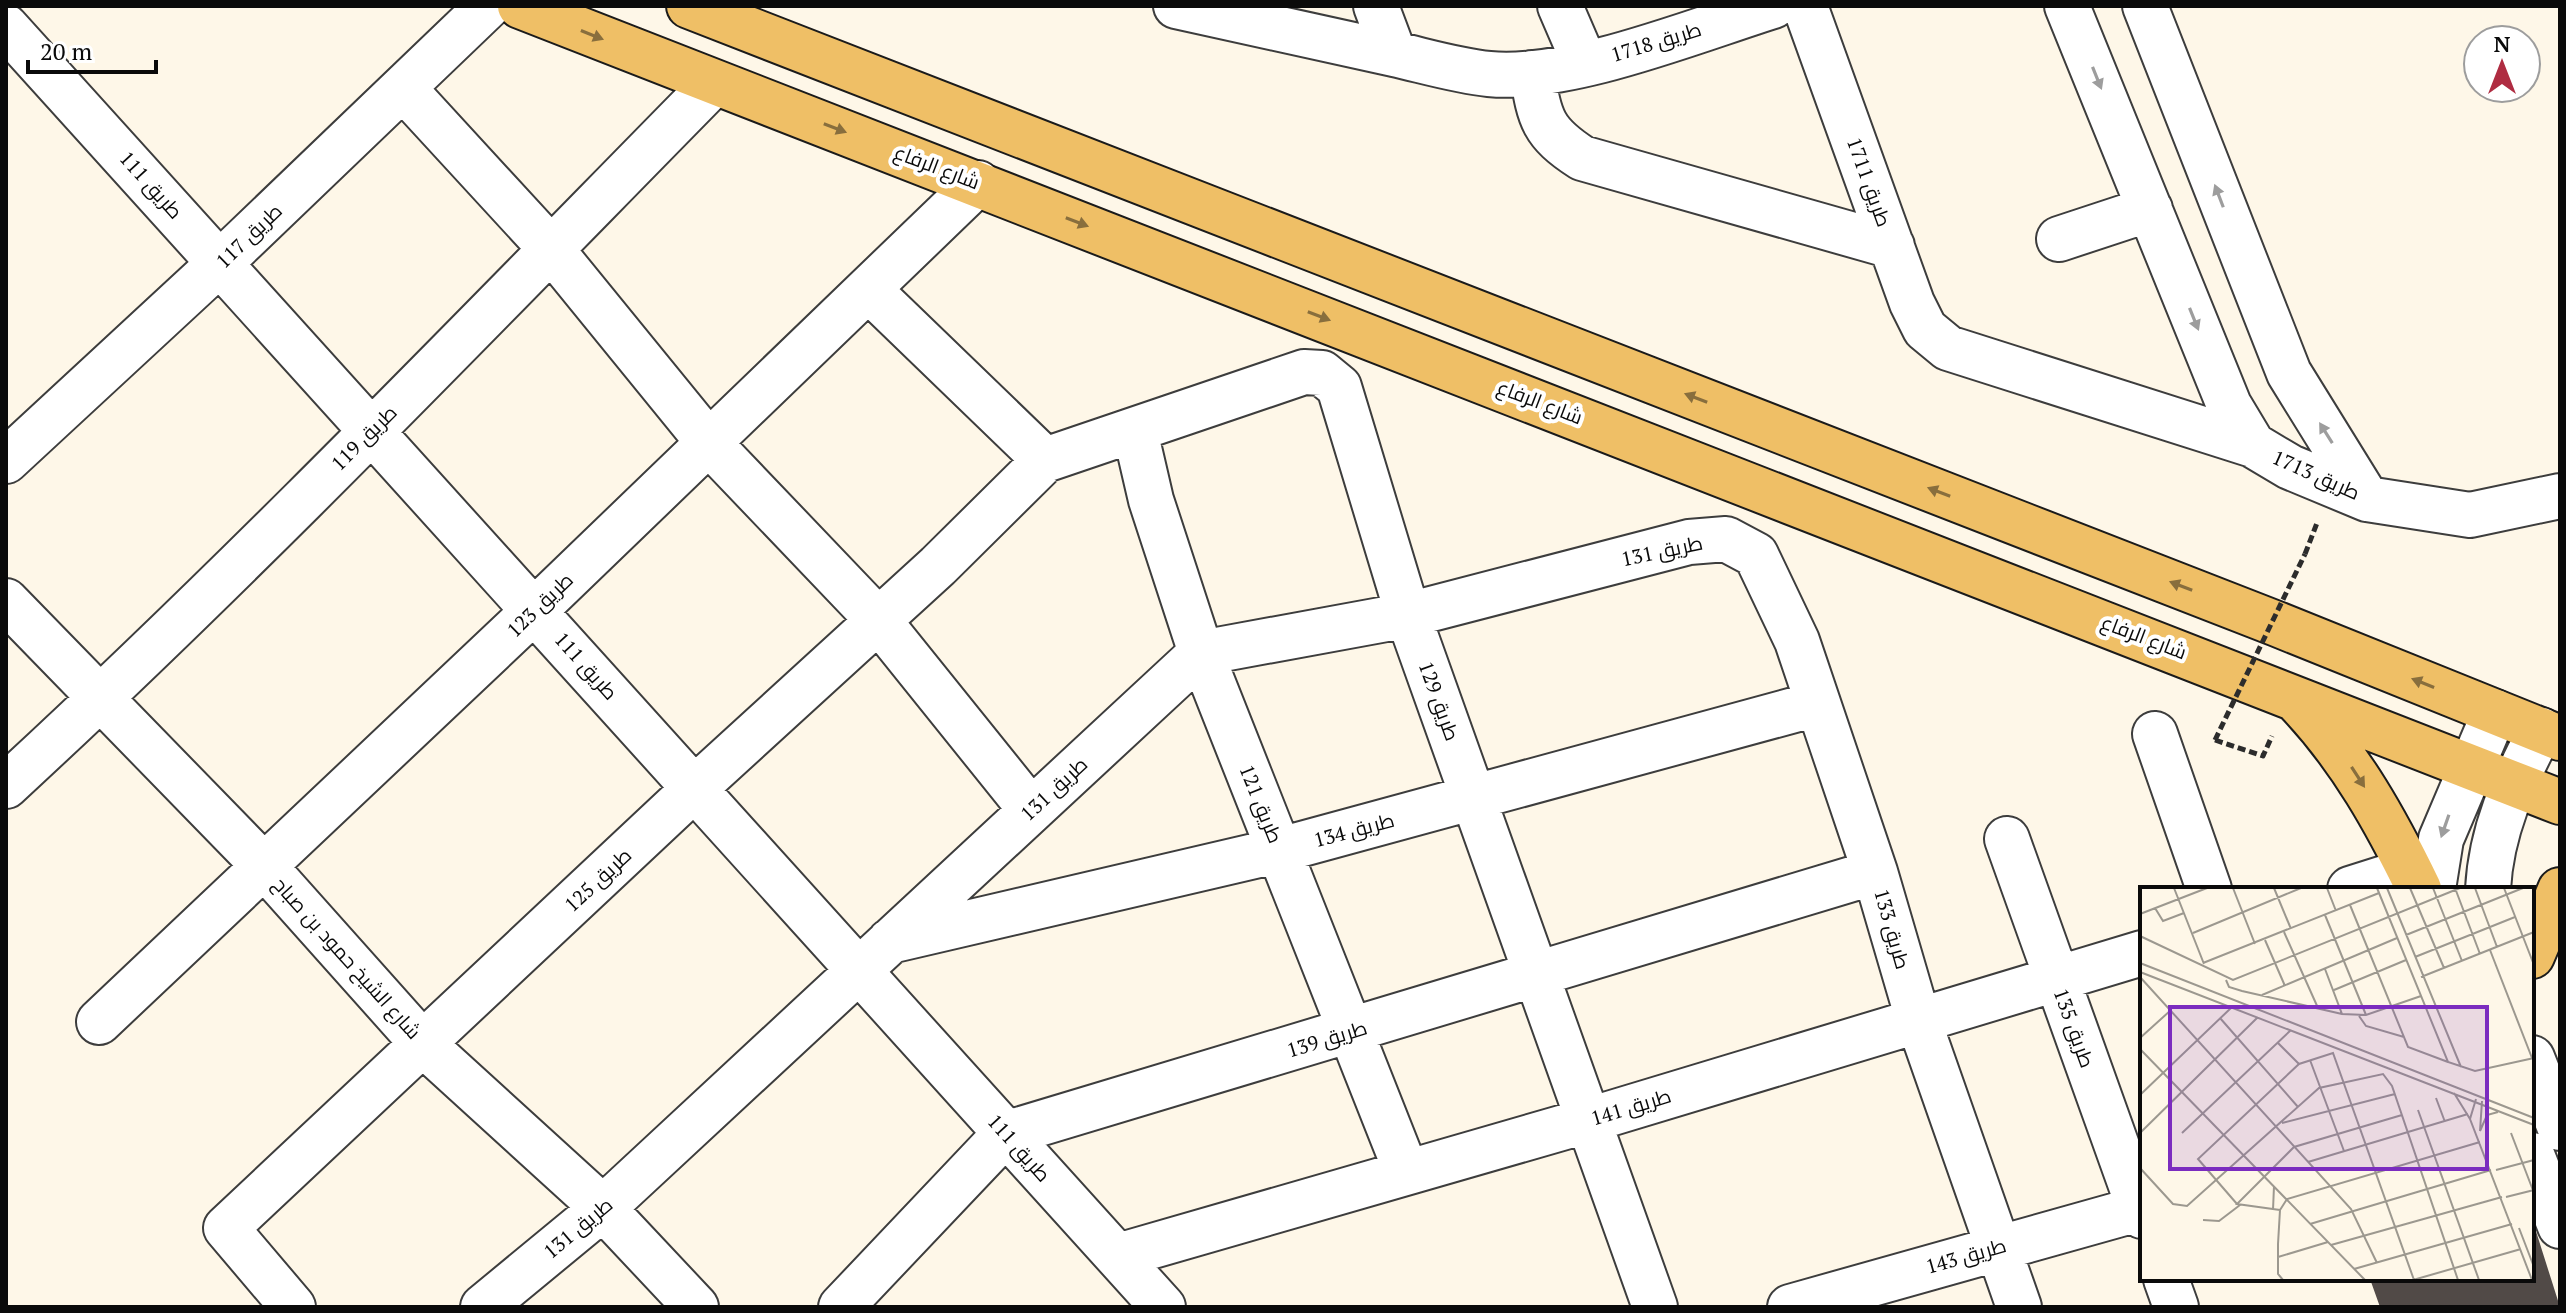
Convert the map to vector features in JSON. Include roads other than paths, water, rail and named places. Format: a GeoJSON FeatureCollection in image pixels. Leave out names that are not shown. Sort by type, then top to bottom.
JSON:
{"type":"FeatureCollection","features":[{"type":"Feature","properties":{"kind":"main road","name":"شارع الرفاع"},"geometry":{"type":"LineString","coordinates":[[520,6],[2560,802]]}},
{"type":"Feature","properties":{"kind":"main road"},"geometry":{"type":"LineString","coordinates":[[689,6],[2247,612],[2550,734]]}},
{"type":"Feature","properties":{"kind":"main road"},"geometry":{"type":"LineString","coordinates":[[2292,695],[2333,740],[2421,883]]}},
{"type":"Feature","properties":{"kind":"main road"},"geometry":{"type":"LineString","coordinates":[[2534,951],[2560,890]]}},
{"type":"Feature","properties":{"kind":"street","name":"طريق 117"},"geometry":{"type":"LineString","coordinates":[[6,461],[221,262],[488,6]]}},
{"type":"Feature","properties":{"kind":"street"},"geometry":{"type":"LineString","coordinates":[[1376,6],[1394,54]]}},
{"type":"Feature","properties":{"kind":"street"},"geometry":{"type":"LineString","coordinates":[[1560,6],[1585,64]]}},
{"type":"Feature","properties":{"kind":"street","name":"طريق 1718"},"geometry":{"type":"LineString","coordinates":[[1189,8],[1490,74],[1532,73],[1585,64],[1773,6]]}},
{"type":"Feature","properties":{"kind":"street","name":"طريق 1711"},"geometry":{"type":"LineString","coordinates":[[1805,6],[1925,329],[1948,348],[2253,445]]}},
{"type":"Feature","properties":{"kind":"street","name":"طريق 1713"},"geometry":{"type":"LineString","coordinates":[[2067,6],[2229,405],[2253,445],[2290,467],[2367,499]]}},
{"type":"Feature","properties":{"kind":"street","name":"طريق 1713"},"geometry":{"type":"LineString","coordinates":[[2145,6],[2289,373],[2367,499]]}},
{"type":"Feature","properties":{"kind":"street","name":"طريق 111"},"geometry":{"type":"LineString","coordinates":[[6,27],[695,788],[873,955],[1005,1134],[1163,1307]]}},
{"type":"Feature","properties":{"kind":"street"},"geometry":{"type":"LineString","coordinates":[[1532,73],[1541,122],[1558,143],[1582,158],[1892,246]]}},
{"type":"Feature","properties":{"kind":"street","name":"طريق 119"},"geometry":{"type":"LineString","coordinates":[[6,786],[101,699],[372,430],[714,83]]}},
{"type":"Feature","properties":{"kind":"street"},"geometry":{"type":"LineString","coordinates":[[403,88],[551,249],[709,443],[879,621],[1031,810]]}},
{"type":"Feature","properties":{"kind":"street","name":"طريق 123"},"geometry":{"type":"LineString","coordinates":[[99,1022],[535,610],[978,183]]}},
{"type":"Feature","properties":{"kind":"street"},"geometry":{"type":"LineString","coordinates":[[2059,239],[2150,209]]}},
{"type":"Feature","properties":{"kind":"street"},"geometry":{"type":"LineString","coordinates":[[868,289],[1045,460]]}},
{"type":"Feature","properties":{"kind":"street","name":"طريق 129"},"geometry":{"type":"LineString","coordinates":[[1045,460],[1304,372],[1322,373],[1339,387],[1408,615],[1655,1307]]}},
{"type":"Feature","properties":{"kind":"street","name":"طريق 121"},"geometry":{"type":"LineString","coordinates":[[1135,431],[1151,500],[1201,653],[1406,1171]]}},
{"type":"Feature","properties":{"kind":"street","name":"طريق 125"},"geometry":{"type":"LineString","coordinates":[[293,1307],[226,1228],[695,788],[879,621],[1045,460]]}},
{"type":"Feature","properties":{"kind":"street"},"geometry":{"type":"LineString","coordinates":[[2367,499],[2470,515],[2560,496]]}},
{"type":"Feature","properties":{"kind":"street","name":"طريق 131"},"geometry":{"type":"LineString","coordinates":[[483,1307],[603,1208],[1201,653],[1408,615],[1689,542],[1726,539],[1756,555]]}},
{"type":"Feature","properties":{"kind":"street","name":"طريق 133"},"geometry":{"type":"LineString","coordinates":[[1756,555],[1797,641],[1875,872],[1918,1019],[2019,1307]]}},
{"type":"Feature","properties":{"kind":"street","name":"شارع الشيخ حمود بن صباح"},"geometry":{"type":"LineString","coordinates":[[6,601],[265,867],[423,1044],[603,1208],[696,1307]]}},
{"type":"Feature","properties":{"kind":"street","name":"طريق 134"},"geometry":{"type":"LineString","coordinates":[[873,955],[1280,850],[1816,704]]}},
{"type":"Feature","properties":{"kind":"street"},"geometry":{"type":"LineString","coordinates":[[2374,887],[2421,883],[2495,712]]}},
{"type":"Feature","properties":{"kind":"street"},"geometry":{"type":"LineString","coordinates":[[2155,734],[2208,887]]}},
{"type":"Feature","properties":{"kind":"street"},"geometry":{"type":"LineString","coordinates":[[2488,887],[2490,852],[2513,784],[2550,734]]}},
{"type":"Feature","properties":{"kind":"street","name":"طريق 135"},"geometry":{"type":"LineString","coordinates":[[2007,839],[2140,1208]]}},
{"type":"Feature","properties":{"kind":"street","name":"طريق 139"},"geometry":{"type":"LineString","coordinates":[[1005,1134],[1875,872]]}},
{"type":"Feature","properties":{"kind":"street","name":"طريق 141"},"geometry":{"type":"LineString","coordinates":[[1118,1256],[1589,1120],[2140,954]]}},
{"type":"Feature","properties":{"kind":"street"},"geometry":{"type":"LineString","coordinates":[[2534,1063],[2560,1128]]}},
{"type":"Feature","properties":{"kind":"street"},"geometry":{"type":"LineString","coordinates":[[841,1307],[1005,1134]]}},
{"type":"Feature","properties":{"kind":"street"},"geometry":{"type":"LineString","coordinates":[[2534,1160],[2560,1226]]}},
{"type":"Feature","properties":{"kind":"street","name":"طريق 143"},"geometry":{"type":"LineString","coordinates":[[1790,1307],[2000,1246],[2140,1211]]}},
{"type":"Feature","properties":{"kind":"street"},"geometry":{"type":"LineString","coordinates":[[2167,1281],[2176,1307]]}}]}
